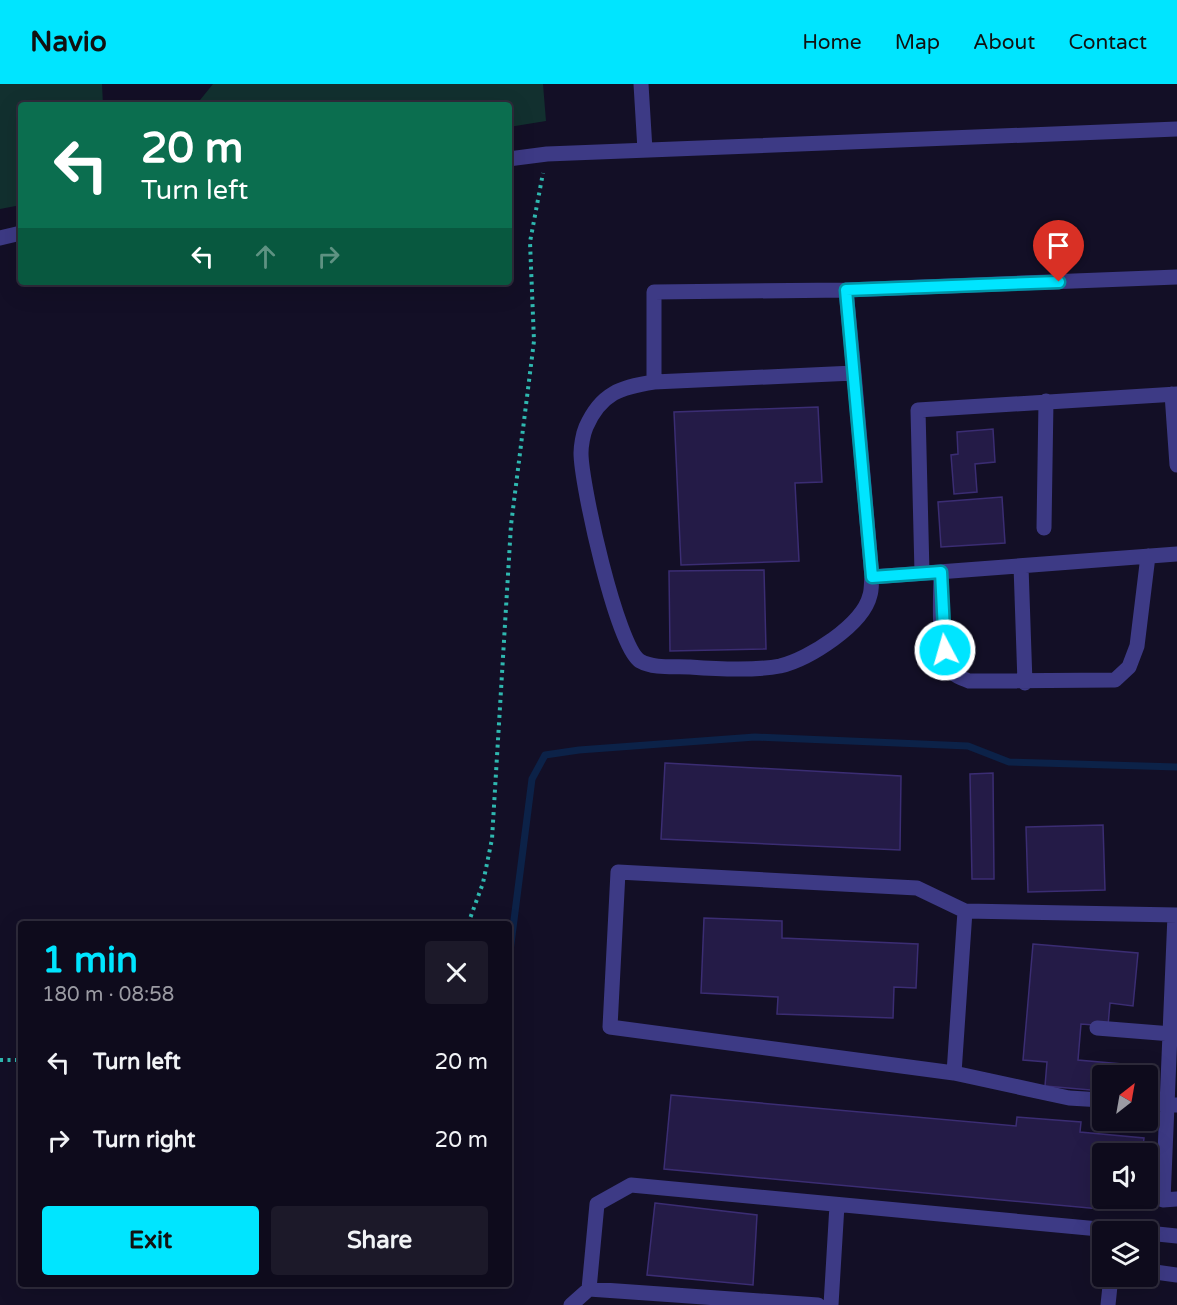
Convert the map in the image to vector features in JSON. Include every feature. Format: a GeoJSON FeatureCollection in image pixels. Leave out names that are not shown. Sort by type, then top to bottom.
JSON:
{"type":"FeatureCollection","features":[{"type":"Feature","properties":{"kind":"lane"},"geometry":{"type":"LineString","coordinates":[[641,84],[645,150]]}},
{"type":"Feature","properties":{"kind":"lane"},"geometry":{"type":"LineString","coordinates":[[512,158],[547,154],[1177,129]]}},
{"type":"Feature","properties":{"kind":"lane"},"geometry":{"type":"LineString","coordinates":[[0,238],[18,234]]}},
{"type":"Feature","properties":{"kind":"lane"},"geometry":{"type":"LineString","coordinates":[[654,382],[654,292],[846,290],[1177,277]]}},
{"type":"Feature","properties":{"kind":"lane"},"geometry":{"type":"LineString","coordinates":[[846,290],[854,373],[872,577],[870,595],[864,609],[842,633],[820,649],[781,666],[712,669],[652,665],[639,660],[628,648],[605,578],[581,453],[586,428],[611,394],[623,387],[654,382],[854,373]]}},
{"type":"Feature","properties":{"kind":"lane"},"geometry":{"type":"LineString","coordinates":[[922,573],[918,410],[1174,394],[1177,465]]}},
{"type":"Feature","properties":{"kind":"lane"},"geometry":{"type":"LineString","coordinates":[[1044,528],[1046,401]]}},
{"type":"Feature","properties":{"kind":"lane"},"geometry":{"type":"LineString","coordinates":[[872,577],[1177,554]]}},
{"type":"Feature","properties":{"kind":"lane"},"geometry":{"type":"LineString","coordinates":[[941,572],[942,636],[947,663],[955,675],[969,681],[1115,680],[1129,667],[1137,646],[1148,556]]}},
{"type":"Feature","properties":{"kind":"lane"},"geometry":{"type":"LineString","coordinates":[[1021,566],[1025,682]]}},
{"type":"Feature","properties":{"kind":"lane"},"geometry":{"type":"LineString","coordinates":[[1092,1099],[1069,1098],[954,1073],[610,1027],[618,873],[917,888],[965,911],[1176,915],[1172,1034],[1173,1104],[1163,1200],[1177,1200]]}},
{"type":"Feature","properties":{"kind":"lane"},"geometry":{"type":"LineString","coordinates":[[954,1073],[965,911]]}},
{"type":"Feature","properties":{"kind":"lane"},"geometry":{"type":"LineString","coordinates":[[1097,1028],[1172,1034]]}},
{"type":"Feature","properties":{"kind":"lane"},"geometry":{"type":"LineString","coordinates":[[1158,1103],[1173,1104]]}},
{"type":"Feature","properties":{"kind":"lane"},"geometry":{"type":"LineString","coordinates":[[571,1305],[589,1289],[597,1204],[631,1185],[1092,1228]]}},
{"type":"Feature","properties":{"kind":"lane"},"geometry":{"type":"LineString","coordinates":[[831,1305],[837,1205]]}},
{"type":"Feature","properties":{"kind":"lane"},"geometry":{"type":"LineString","coordinates":[[1158,1234],[1177,1236]]}},
{"type":"Feature","properties":{"kind":"lane"},"geometry":{"type":"LineString","coordinates":[[1158,1272],[1177,1275]]}},
{"type":"Feature","properties":{"kind":"lane"},"geometry":{"type":"LineString","coordinates":[[1108,1305],[1109,1287]]}},
{"type":"Feature","properties":{"kind":"lane"},"geometry":{"type":"LineString","coordinates":[[589,1289],[818,1305]]}},
{"type":"Feature","properties":{"kind":"path"},"geometry":{"type":"LineString","coordinates":[[469,921],[483,883],[492,838],[511,525],[528,406],[534,341],[531,242],[547,154]]}},
{"type":"Feature","properties":{"kind":"path"},"geometry":{"type":"LineString","coordinates":[[0,1060],[18,1060]]}},
{"type":"Feature","properties":{"kind":"green space"},"geometry":{"type":"Polygon","coordinates":[[[0,84],[102,84],[103,102],[18,102],[18,206],[0,209],[0,84]]]}},
{"type":"Feature","properties":{"kind":"green space"},"geometry":{"type":"Polygon","coordinates":[[[213,84],[543,84],[546,121],[512,127],[512,102],[198,102],[213,84]]]}},
{"type":"Feature","properties":{"kind":"building"},"geometry":{"type":"Polygon","coordinates":[[[818,407],[822,482],[795,483],[799,561],[681,565],[674,412],[818,407]]]}},
{"type":"Feature","properties":{"kind":"building"},"geometry":{"type":"Polygon","coordinates":[[[993,429],[995,462],[975,464],[977,492],[954,494],[951,455],[958,454],[957,432],[993,429]]]}},
{"type":"Feature","properties":{"kind":"building"},"geometry":{"type":"Polygon","coordinates":[[[1002,497],[1005,543],[941,547],[938,502],[1002,497]]]}},
{"type":"Feature","properties":{"kind":"building"},"geometry":{"type":"Polygon","coordinates":[[[764,570],[766,649],[670,651],[669,571],[764,570]]]}},
{"type":"Feature","properties":{"kind":"building"},"geometry":{"type":"Polygon","coordinates":[[[665,763],[901,776],[900,850],[661,839],[665,763]]]}},
{"type":"Feature","properties":{"kind":"building"},"geometry":{"type":"Polygon","coordinates":[[[993,773],[994,879],[972,879],[970,774],[993,773]]]}},
{"type":"Feature","properties":{"kind":"building"},"geometry":{"type":"Polygon","coordinates":[[[1103,825],[1105,890],[1028,892],[1026,827],[1103,825]]]}},
{"type":"Feature","properties":{"kind":"building"},"geometry":{"type":"Polygon","coordinates":[[[704,918],[782,921],[782,938],[918,944],[916,988],[894,987],[893,1018],[777,1014],[778,997],[701,993],[704,918]]]}},
{"type":"Feature","properties":{"kind":"building"},"geometry":{"type":"Polygon","coordinates":[[[1033,944],[1138,953],[1133,1006],[1110,1003],[1108,1026],[1081,1024],[1078,1060],[1122,1065],[1092,1065],[1092,1090],[1045,1086],[1047,1062],[1023,1060],[1033,944]]]}},
{"type":"Feature","properties":{"kind":"building"},"geometry":{"type":"Polygon","coordinates":[[[671,1095],[1016,1126],[1017,1117],[1081,1122],[1080,1132],[1144,1138],[1143,1143],[1092,1143],[1092,1208],[664,1169],[671,1095]]]}},
{"type":"Feature","properties":{"kind":"building"},"geometry":{"type":"Polygon","coordinates":[[[655,1203],[757,1215],[753,1285],[647,1275],[655,1203]]]}},
{"type":"Feature","properties":{"kind":"waterway"},"geometry":{"type":"LineString","coordinates":[[512,936],[532,779],[545,755],[579,750],[755,737],[968,746],[1009,762],[1177,767]]}},
{"type":"Feature","properties":{"kind":"route"},"geometry":{"type":"LineString","coordinates":[[945,650],[942,636],[941,572],[872,577],[846,290],[1059,282]]}}]}
